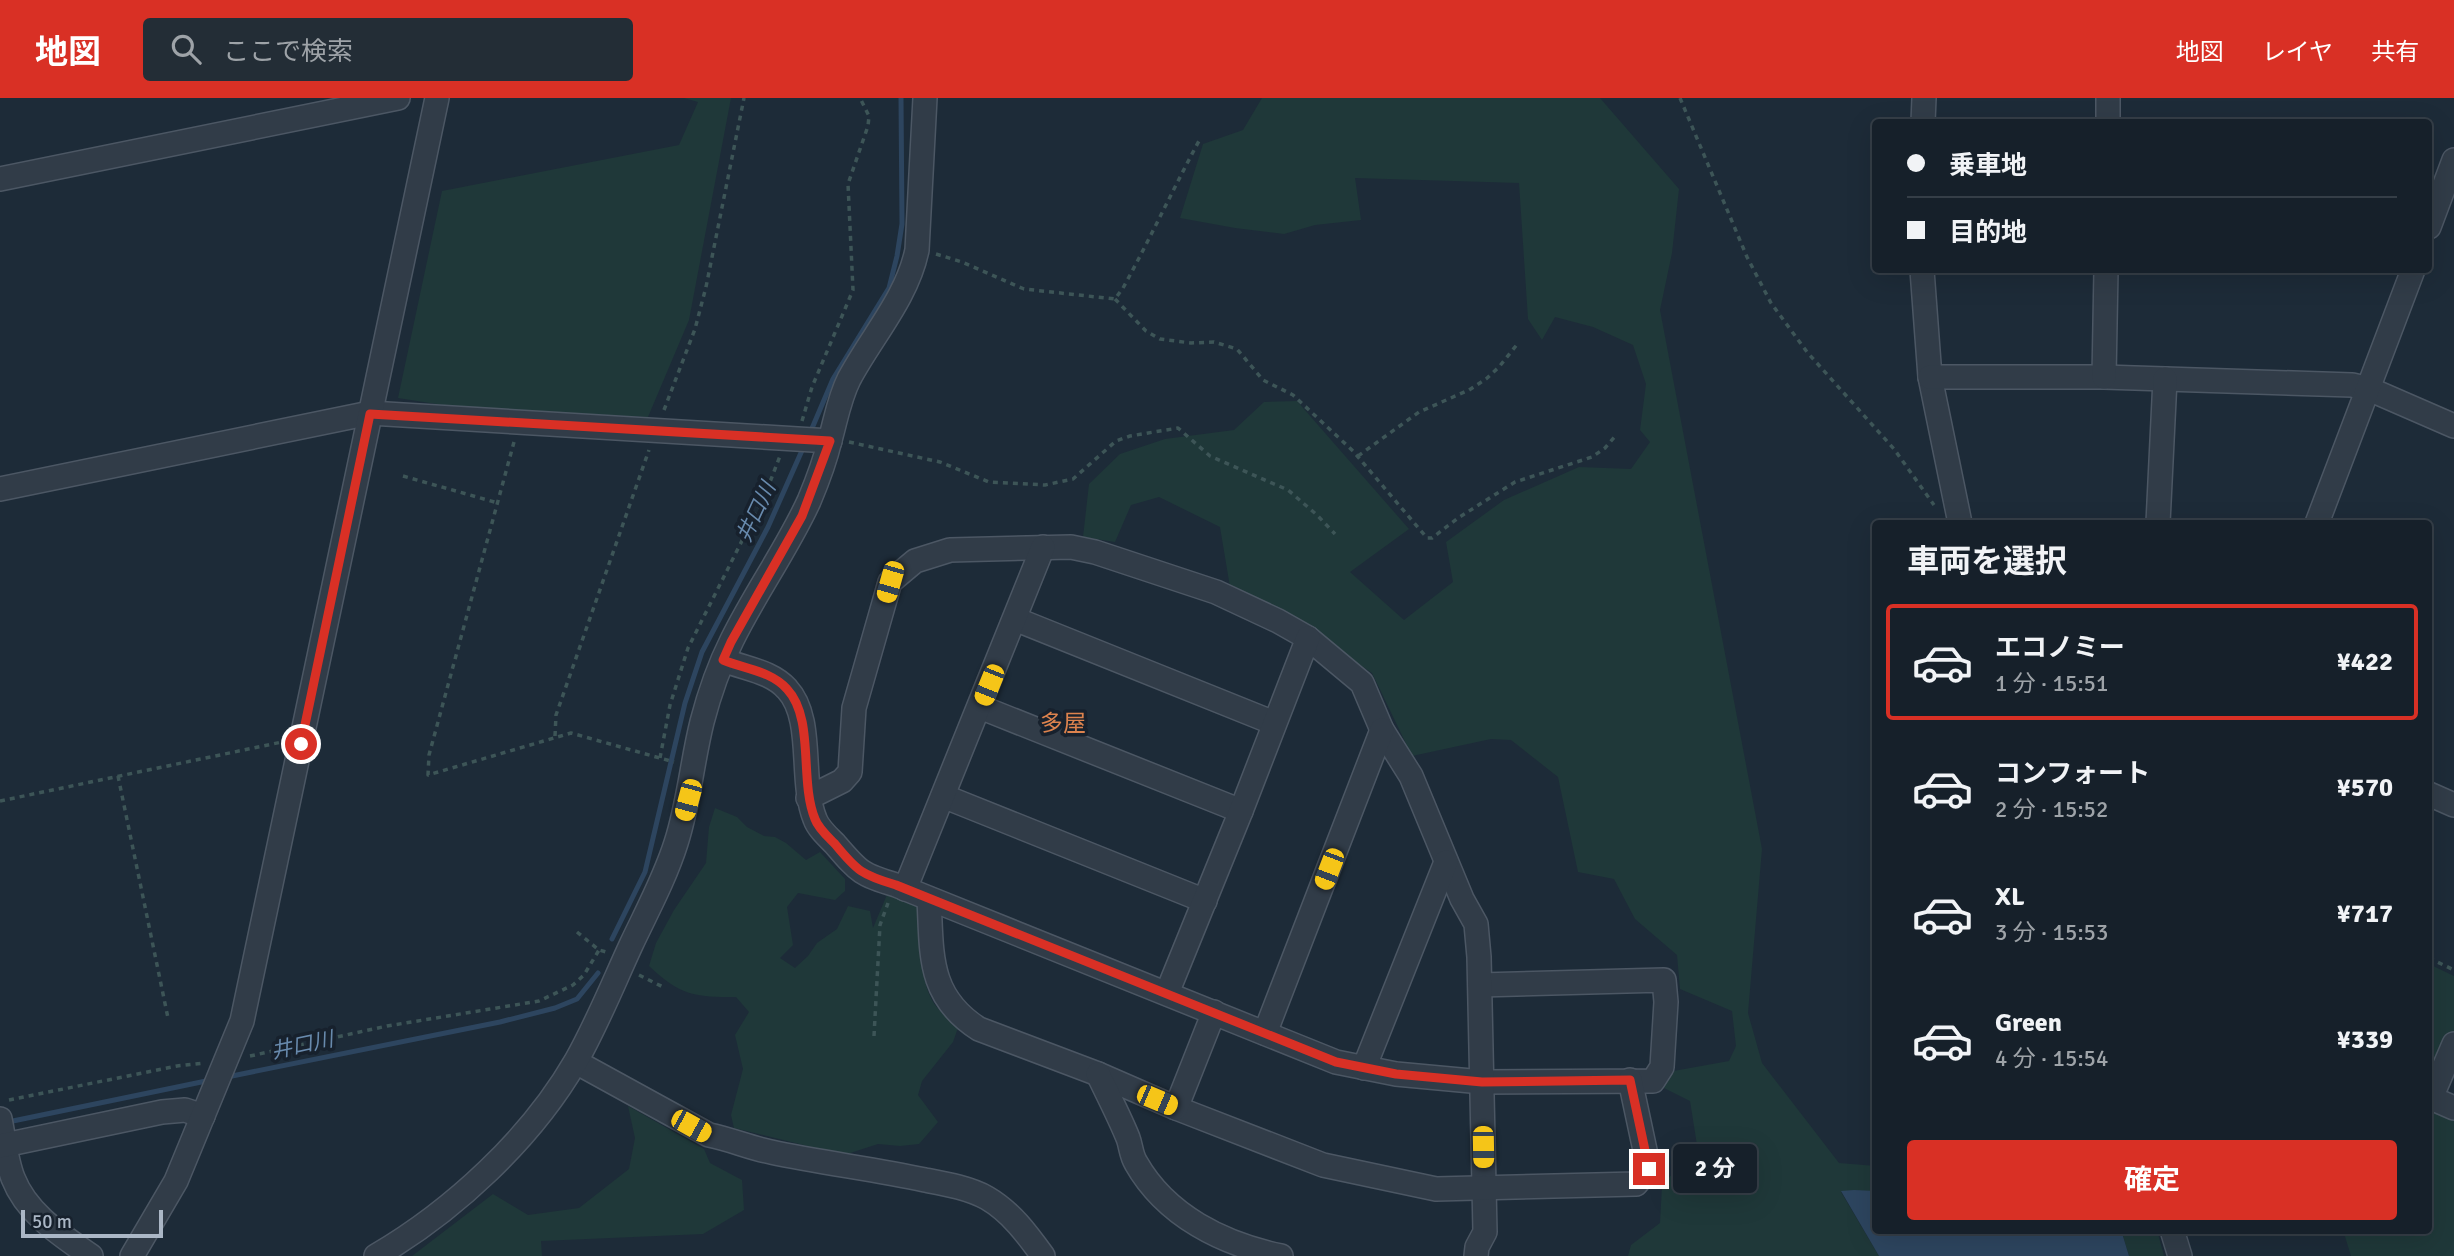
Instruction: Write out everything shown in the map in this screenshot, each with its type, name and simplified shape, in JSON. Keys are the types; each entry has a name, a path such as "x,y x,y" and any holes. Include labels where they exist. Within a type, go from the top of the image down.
{"street":[{"path":"0,179 398,98"},
{"path":"132,1256 176,1181 242,1021 437,98"},
{"path":"376,1256 401,1241 452,1202 501,1158 540,1113 576,1062 624,963 664,877 676,844 688,800 702,723 723,660 809,500 848,380 912,271 917,250 925,98"},
{"path":"1923,98 1923,119"},
{"path":"2108,98 2108,119"},
{"path":"2432,219 2454,160"},
{"path":"1922,273 1930,377 1959,520"},
{"path":"2104,377 2106,273"},
{"path":"2317,520 2412,273"},
{"path":"1930,377 2104,377 2352,385 2369,389 2454,426"},
{"path":"2158,520 2165,379"},
{"path":"0,489 370,414 830,441"},
{"path":"901,887 943,796 1044,547"},
{"path":"808,798 842,780 850,772 854,708 890,582 915,561 950,550 1071,547 1151,569 1216,592 1308,638 1362,683 1382,730 1411,776 1446,862 1476,925 1480,985 1485,1232 1477,1247 1476,1256"},
{"path":"1015,619 1274,723"},
{"path":"1167,993 1308,638"},
{"path":"723,660 772,677 792,695 802,723 808,798 816,822 857,870 870,877 929,898 1336,1062 1396,1074 1482,1082 1653,1081 1662,1067 1666,1002 1664,980 1480,985"},
{"path":"980,707 1241,811"},
{"path":"1265,1033 1382,730"},
{"path":"2432,795 2454,805"},
{"path":"943,796 1205,901"},
{"path":"1364,1068 1446,862"},
{"path":"929,898 933,966 943,993 957,1013 979,1029 1098,1074 1323,1166 1436,1189 1636,1184 1649,1169 1630,1080"},
{"path":"1177,1108 1214,1012"},
{"path":"2432,1096 2454,1044"},
{"path":"576,1062 709,1135 769,1152 883,1171 967,1190 986,1198 1003,1210 1023,1228 1043,1256"},
{"path":"1098,1074 1129,1141 1131,1154 1162,1199 1193,1222 1221,1237 1281,1256"},
{"path":"2432,1098 2454,1108"},
{"path":"3,1145 162,1112 186,1110 203,1116"},
{"path":"0,1119 3,1145 13,1179 36,1213 90,1256"},
{"path":"2173,1234 2180,1256"}],"path":[{"path":"660,758 670,705 688,648 765,495 853,290 848,184 869,116 860,98"},
{"path":"1680,98 1747,257 1771,303 1807,352 1894,449 1938,513"},
{"path":"1115,299 1162,216 1171,192 1200,139"},
{"path":"917,250 962,262 1024,289 1115,299 1146,331 1160,339 1191,343 1214,342 1237,349 1263,380 1293,395 1358,456 1427,538 1433,538 1458,518 1515,482 1592,457 1605,448 1616,433"},
{"path":"1358,456 1419,412 1469,390 1486,379 1500,367 1519,342"},
{"path":"518,423 429,755 428,775 571,733 693,766"},
{"path":"830,441 848,441 940,462 989,482 1045,485 1073,479 1116,441 1178,428 1210,456 1288,490 1335,534"},
{"path":"403,476 498,503"},
{"path":"0,801 285,741 301,744"},
{"path":"118,776 169,1018"},
{"path":"874,1036 880,925 901,887"},
{"path":"577,932 599,950 665,988"},
{"path":"0,1102 177,1066 226,1061 387,1026 539,1001 573,985 584,975 599,950"},
{"path":"2432,959 2454,970"}],"green space":[{"path":"684,98 731,98 689,320 648,417 462,408 398,398 442,191 679,145 698,102"},
{"path":"1262,98 1600,98 1679,189 1672,253 1660,310 1762,849 1748,1013 1762,1063 1839,1163 1872,1166 1872,1191 1841,1192 1879,1256 1628,1256 1631,1245 1660,1223 1662,1186 1697,1145 1690,1101 1664,1088 1668,1072 1729,1061 1736,1046 1732,1011 1680,989 1677,955 1635,919 1614,879 1578,872 1558,777 1511,740 1491,739 1412,756 1372,673 1306,628 1230,587 1220,527 1159,497 1131,505 1115,542 1083,537 1089,484 1120,454 1165,439 1234,430 1264,402 1297,401 1409,529 1350,572 1404,620 1453,582 1446,542 1504,500 1579,467 1631,469 1650,442 1640,430 1646,384 1633,345 1593,327 1555,317 1542,340 1528,319 1519,183 1355,178 1361,220 1315,225 1284,234 1180,218 1203,144 1243,130"},
{"path":"715,808 737,817 747,827 764,836 775,837 786,843 806,860 820,852 845,879 845,891 835,900 798,893 787,907 793,945 780,958 795,968 817,943 837,929 848,906 870,911 873,928 889,890 917,901 921,908 922,954 927,988 936,1006 959,1025 953,1042 922,1081 918,1095 938,1122 919,1144 878,1144 844,1155 734,1128 731,1115 743,1069 735,1035 749,1012 736,997 689,993 670,983 649,966 656,943 674,910 706,863 709,827"},
{"path":"2432,965 2454,976 2454,1032 2432,1082"},
{"path":"2432,1104 2454,1114 2454,1256 2351,1256 2344,1234 2432,1234"},
{"path":"628,1106 704,1149 710,1163 742,1180 744,1210 703,1234 541,1241 542,1256 412,1256 493,1194 528,1215 579,1208 629,1169 635,1138"},
{"path":"2122,1234 2158,1234 2164,1256 2129,1256"}],"water":[{"path":"1841,1191 1872,1191 1872,1234 2122,1234 2129,1256 1879,1256"}],"waterway":[{"name":"井口川","path":"810,433 833,379 889,288 902,224 901,98"},
{"name":"井口川","path":"612,939 645,872 685,703 702,652 768,527 804,446"},
{"name":"井口川","path":"227,1077 500,1022 555,1008 577,999 598,973"},
{"name":"井口川","path":"8,1122 211,1080"}],"district":[{"name":"多屋","path":"1063,723"}],"route":[{"path":"301,744 370,414 830,441 809,500 794,531 723,660 772,677 792,695 802,723 806,790 816,822 857,870 1336,1062 1396,1074 1482,1082 1630,1080 1649,1169"}]}
